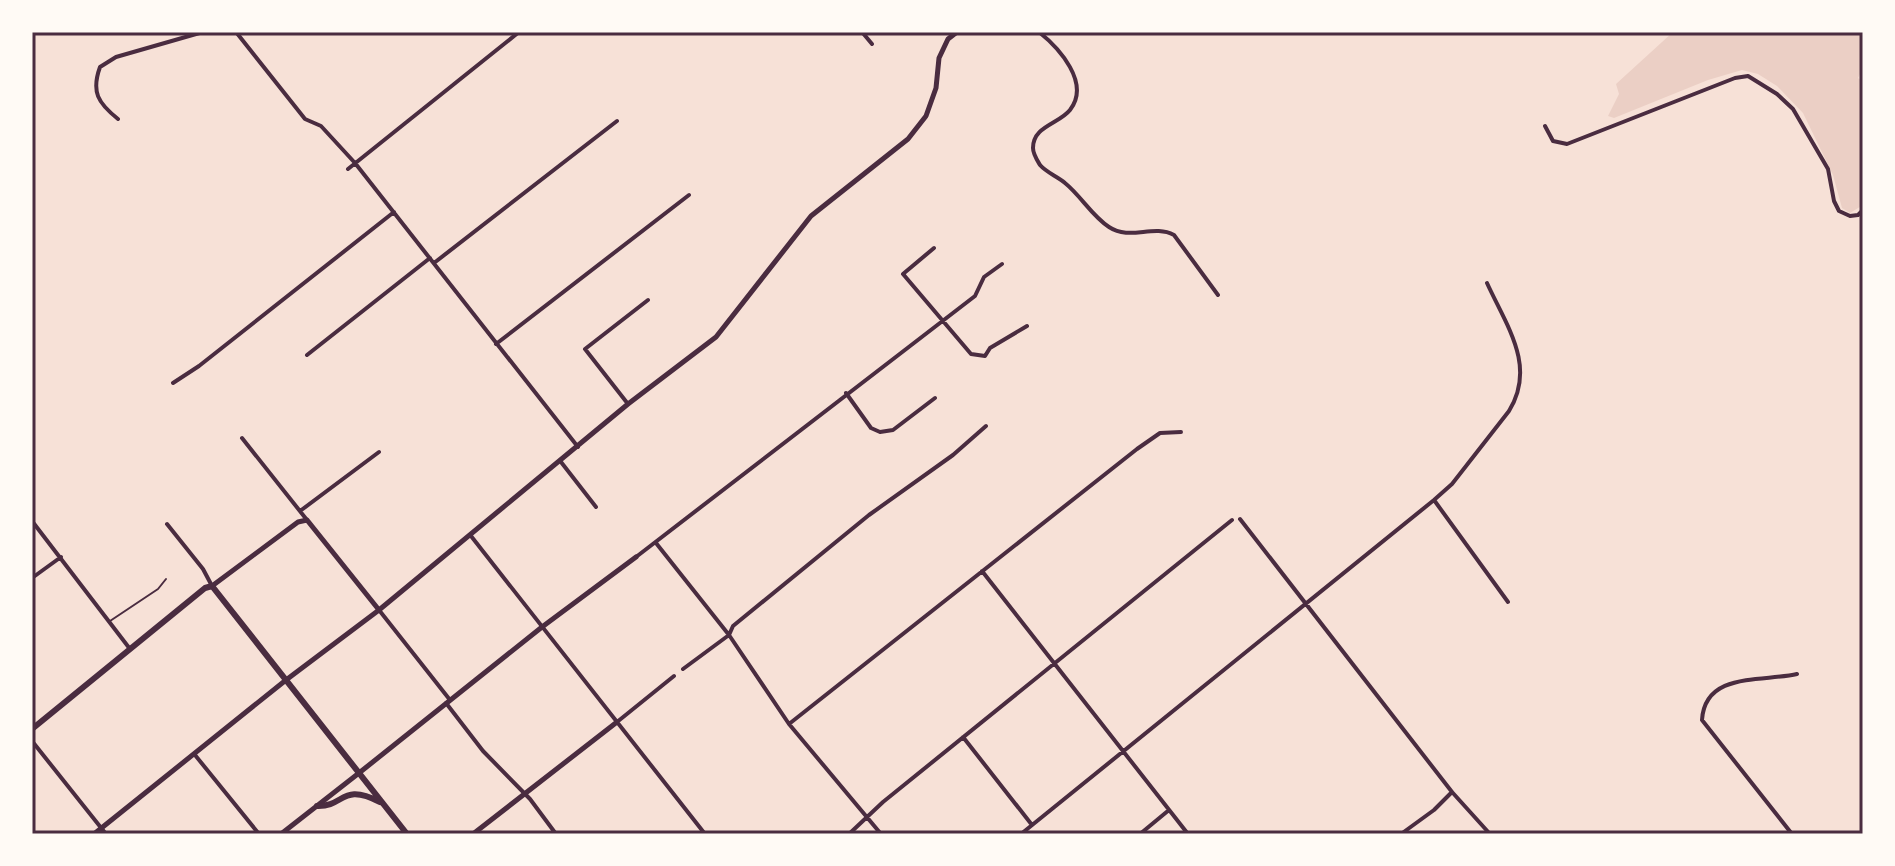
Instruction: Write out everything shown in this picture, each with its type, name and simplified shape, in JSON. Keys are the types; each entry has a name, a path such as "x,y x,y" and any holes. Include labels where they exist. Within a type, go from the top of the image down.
{"main road":[{"path":"94,834 286,680 379,610 628,404 716,337 811,216 908,139 926,116 936,88 939,58 948,39 957,32"},
{"path":"32,729 205,588 212,586 298,522 307,520 379,610"},
{"path":"281,834 542,627 636,557"},
{"path":"212,586 407,834"},
{"path":"473,834 617,722"},
{"path":"317,806 325,807 342,796 358,793 383,803"}],"street":[{"path":"118,119 97,100 95,87 100,67 116,57 203,32"},
{"path":"236,32 305,119 321,126 355,163 578,447"},
{"path":"348,169 519,32"},
{"path":"862,32 872,44"},
{"path":"1039,32 1061,50 1069,63 1076,89 1075,101 1069,112 1041,131 1035,139 1033,152 1038,162 1064,182 1109,227 1122,234 1166,231 1174,235 1218,295"},
{"path":"1545,126 1553,141 1567,144 1735,78 1748,76 1777,94 1793,109 1828,169 1839,211 1850,216 1858,215 1863,210"},
{"path":"307,355 617,121"},
{"path":"496,344 689,195"},
{"path":"173,383 199,366 394,212"},
{"path":"934,248 903,274 971,354 985,356 990,348 1027,326"},
{"path":"636,557 975,296 984,277 1002,264"},
{"path":"1021,834 1452,484 1509,411 1522,380 1519,356 1487,283"},
{"path":"628,404 585,349 648,300"},
{"path":"846,393 871,428 880,432 893,430 935,398"},
{"path":"683,669 729,635 733,626 844,535 953,455 986,426"},
{"path":"789,724 1160,433 1181,432"},
{"path":"242,438 307,520"},
{"path":"300,511 379,452"},
{"path":"561,462 596,507"},
{"path":"1434,500 1508,602"},
{"path":"1240,519 1452,792 1490,834"},
{"path":"849,834 883,802 1232,520"},
{"path":"32,521 131,649"},
{"path":"167,524 203,569 212,586"},
{"path":"471,536 705,834"},
{"path":"656,543 729,635 789,724 881,834"},
{"path":"32,578 61,557"},
{"path":"982,571 1188,834"},
{"path":"379,610 483,751 530,799 556,834"},
{"path":"1792,834 1702,720 1713,694 1728,685 1744,678 1779,678 1797,674"},
{"path":"617,722 674,676"},
{"path":"963,737 1032,825"},
{"path":"32,741 106,834"},
{"path":"195,755 259,834"},
{"path":"1401,834 1434,810 1452,792"},
{"path":"1140,834 1169,810"}],"lane":[{"path":"109,622 158,589 166,579"}],"shaded area":[{"path":"1673,32 1863,32 1863,68 1858,78 1863,82 1863,205 1850,213 1842,208 1833,175 1803,113 1777,86 1758,74 1742,70 1708,80 1614,118 1608,116 1619,94 1616,84"}]}
